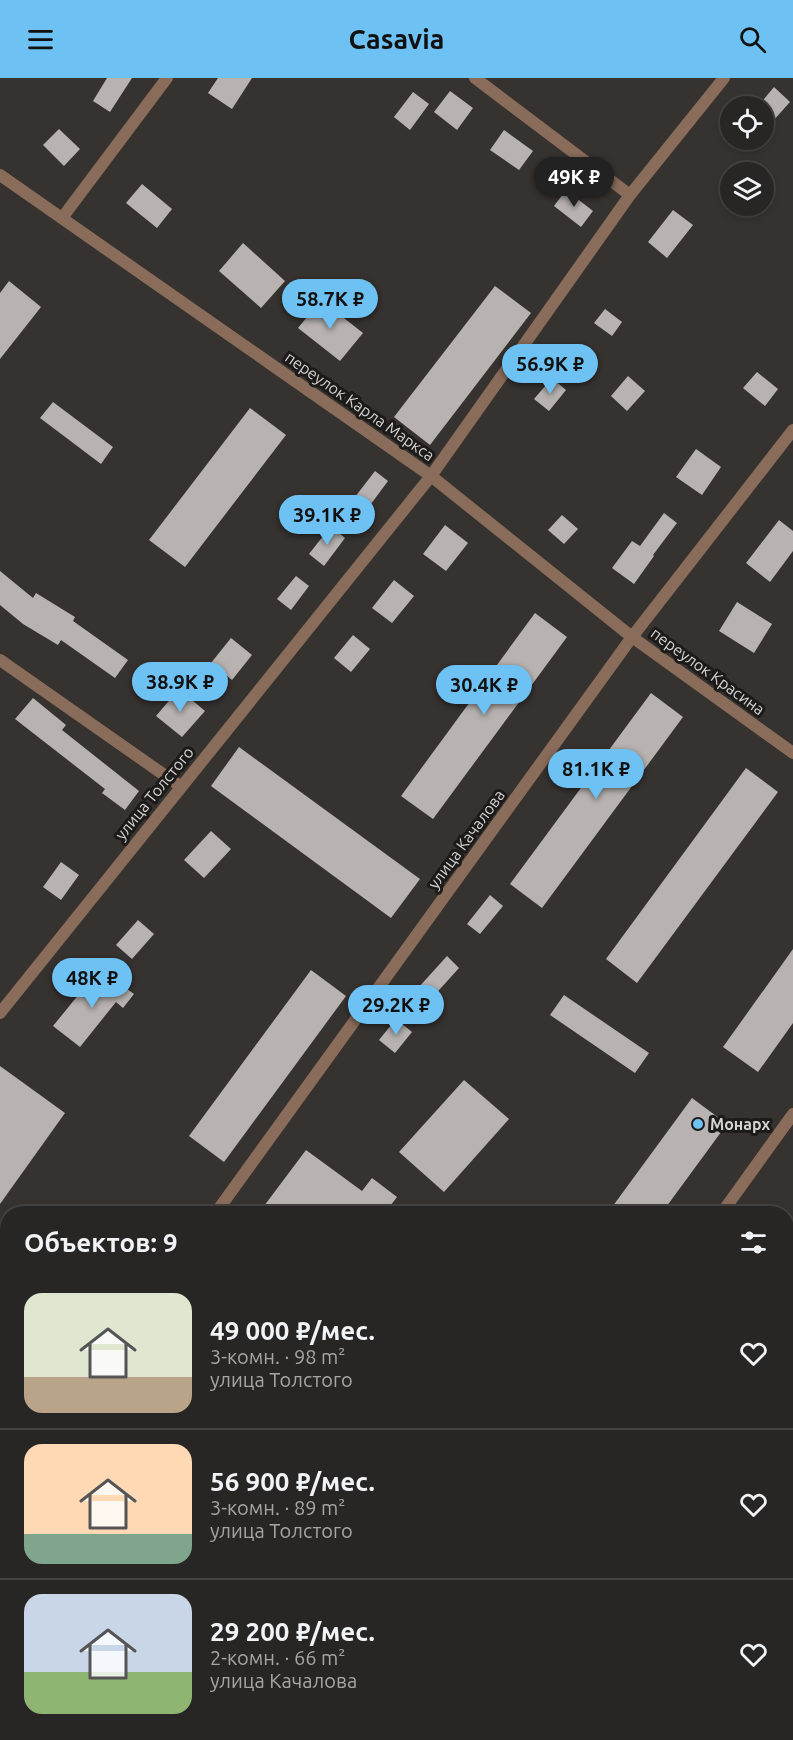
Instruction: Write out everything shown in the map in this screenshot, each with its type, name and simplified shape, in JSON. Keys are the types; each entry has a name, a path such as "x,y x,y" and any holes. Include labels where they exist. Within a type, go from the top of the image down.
{"street":[{"path":"62,218 167,78"},
{"path":"475,78 630,195"},
{"name":"улица Толстого","path":"0,1013 431,476 630,195 724,78"},
{"name":"переулок Карла Маркса","path":"0,175 431,476 632,637"},
{"name":"улица Качалова","path":"221,1206 632,637 793,430"},
{"name":"переулок Красина","path":"632,637 793,753"},
{"path":"0,660 180,786"},
{"path":"727,1206 793,1114"}],"building":[{"path":"107,78 132,78 110,112 93,101"},
{"path":"218,78 252,78 232,109 208,93"},
{"path":"774,87 790,102 774,120 774,96 766,96"},
{"path":"450,91 473,108 457,130 434,112"},
{"path":"413,92 429,104 410,130 394,117"},
{"path":"59,129 80,149 64,166 43,145"},
{"path":"504,130 533,151 519,170 490,150"},
{"path":"142,184 172,209 157,228 126,203"},
{"path":"566,190 593,211 581,227 554,206"},
{"path":"673,210 693,225 667,258 648,242"},
{"path":"243,243 285,281 261,308 219,271"},
{"path":"9,281 41,307 0,359 0,293"},
{"path":"495,286 531,313 430,445 394,417"},
{"path":"321,300 363,333 340,361 298,328"},
{"path":"605,309 622,322 612,336 594,323"},
{"path":"757,372 778,389 765,406 743,388"},
{"path":"628,376 645,391 627,411 611,396"},
{"path":"552,378 566,390 549,411 534,399"},
{"path":"53,402 113,447 101,464 40,418"},
{"path":"250,408 286,435 185,567 149,540"},
{"path":"696,449 721,467 702,495 676,477"},
{"path":"375,471 388,481 368,508 355,497"},
{"path":"664,513 677,523 634,584 612,568 632,541 640,546"},
{"path":"562,515 578,529 564,544 548,530"},
{"path":"779,520 793,531 793,551 770,582 746,563"},
{"path":"445,525 468,543 446,571 423,554"},
{"path":"331,526 345,538 324,566 309,554"},
{"path":"0,571 33,598 36,593 75,617 73,621 128,660 115,678 61,640 58,645 23,624 0,605"},
{"path":"296,576 309,586 291,610 277,599"},
{"path":"394,580 414,596 392,623 372,608"},
{"path":"737,602 772,624 754,653 719,631"},
{"path":"535,613 567,637 433,819 401,796"},
{"path":"353,635 370,649 351,672 334,658"},
{"path":"231,638 252,655 232,680 211,663"},
{"path":"179,689 205,711 182,737 156,716"},
{"path":"651,693 683,717 542,908 510,884"},
{"path":"33,698 66,725 62,730 139,791 125,810 102,793 105,789 15,719"},
{"path":"239,747 420,879 391,918 211,786"},
{"path":"746,768 778,792 637,983 606,959"},
{"path":"211,831 231,849 204,878 184,860"},
{"path":"61,862 79,875 61,900 43,887"},
{"path":"490,895 503,906 480,934 467,924"},
{"path":"138,920 154,934 132,959 116,945"},
{"path":"793,949 793,1023 758,1072 723,1047"},
{"path":"447,956 459,968 431,999 418,988"},
{"path":"311,970 346,996 224,1162 189,1136"},
{"path":"104,972 134,994 123,1008 116,1002 80,1047 53,1026 84,988 88,992"},
{"path":"564,995 649,1053 635,1073 550,1015"},
{"path":"396,1019 412,1032 395,1053 379,1040"},
{"path":"0,1066 65,1113 0,1204"},
{"path":"464,1080 509,1119 444,1192 399,1152"},
{"path":"692,1098 727,1124 667,1206 613,1206"},
{"path":"306,1150 362,1191 372,1178 397,1197 390,1206 264,1206"}],"place":[{"name":"Монарх","path":"698,1124"}]}
